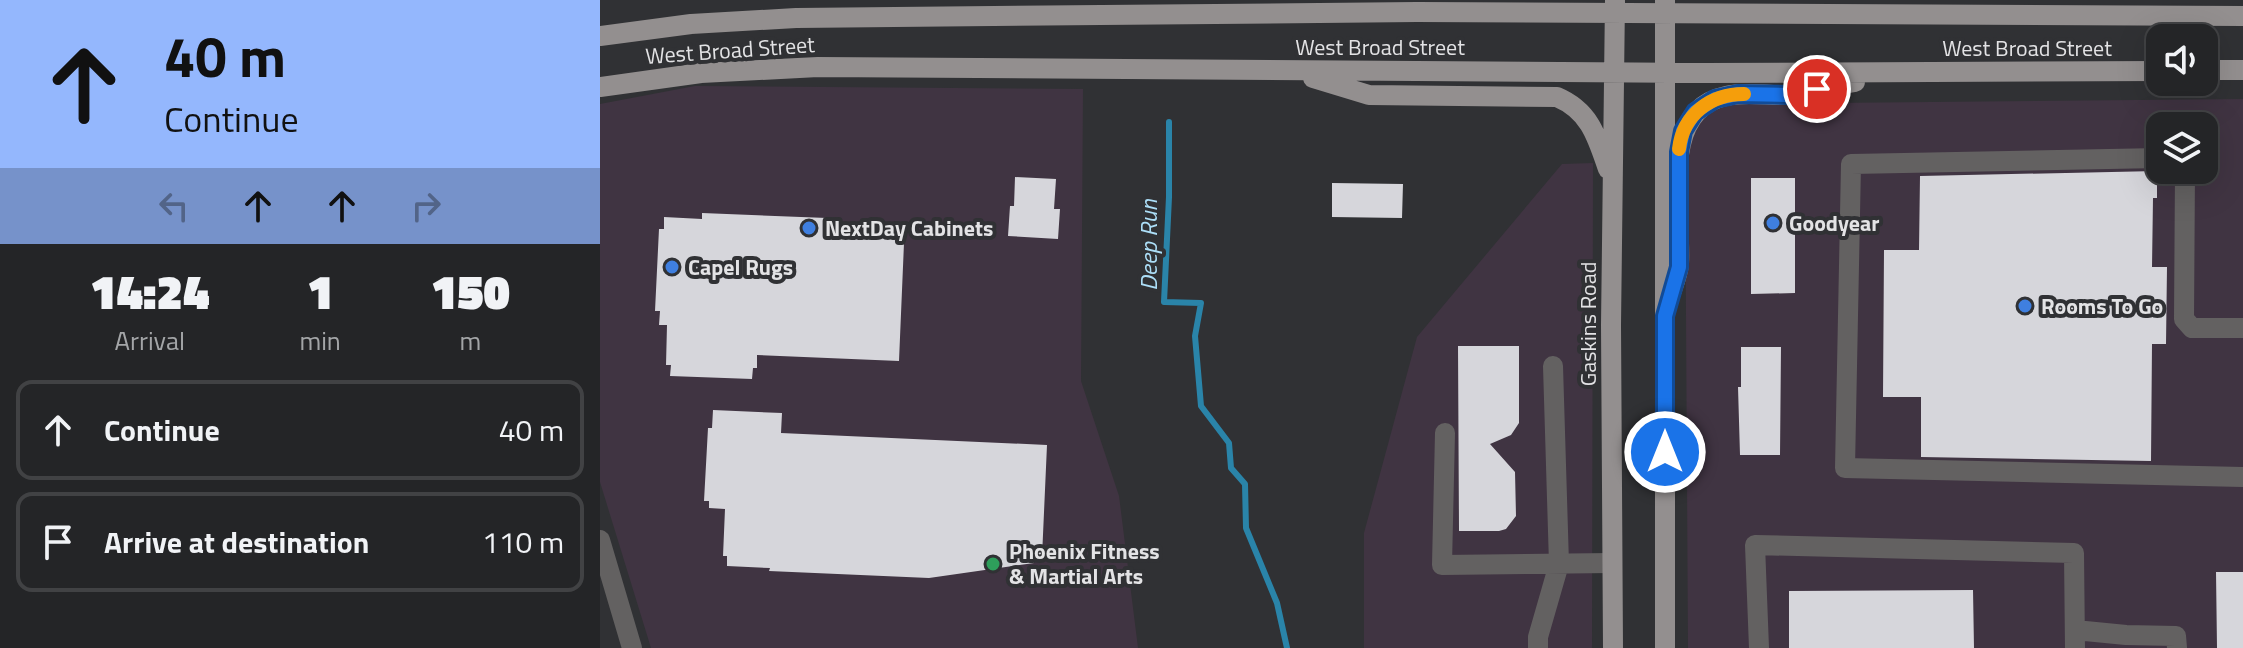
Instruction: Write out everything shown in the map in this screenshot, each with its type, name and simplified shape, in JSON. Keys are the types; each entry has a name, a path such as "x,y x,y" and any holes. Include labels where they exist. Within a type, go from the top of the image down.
{"main road":[{"name":"Gaskins Road","path":"1613,648 1615,6"},
{"path":"1665,6 1665,648"},
{"name":"West Broad Street","path":"600,36 679,25 999,8 2122,7 2243,16"},
{"name":"West Broad Street","path":"600,87 662,77 778,67 1905,73 2146,71"},
{"path":"2218,70 2243,70"},
{"path":"1290,71 1369,95 1557,97 1587,117 1594,128 1613,183"},
{"path":"1665,316 1679,267 1680,141 1695,112 1715,99 1727,96 1788,95 1905,73"}],"street":[{"path":"2146,158 1851,164 1845,468 2243,477"},
{"path":"2185,184 2184,319 2192,328 2243,328"},
{"path":"1538,648 1538,637 1559,564 1553,366"},
{"path":"1445,433 1442,565 1612,563"},
{"path":"600,540 632,648"},
{"path":"1759,648 1755,545 2074,553 2075,639 2126,641 2176,636 2177,648"}],"shaded area":[{"path":"695,86 1083,89 1081,381 1119,496 1138,648 651,648 600,482 600,104"},
{"path":"2243,99 2243,648 1688,648 1685,148 1696,126 1713,111 1733,104"},
{"path":"1593,163 1592,648 1364,648 1364,533 1417,337 1562,164"}],"building":[{"name":"Rooms To Go","path":"2146,171 2146,184 2157,184 2157,198 2153,198 2152,267 2167,267 2166,344 2152,344 2151,461 1921,457 1921,397 1883,397 1884,250 1919,250 1920,176"},
{"path":"1015,177 1056,179 1054,209 1060,209 1058,239 1008,236 1010,206 1014,206"},
{"name":"Goodyear","path":"1751,178 1795,178 1795,293 1751,294"},
{"path":"1332,183 1403,184 1402,218 1332,217"},
{"path":"702,213 827,218 827,223 843,224 842,235 896,237 896,243 904,243 899,361 757,355 757,368 753,368 752,379 670,376 671,365 666,365 667,325 659,325 660,311 655,311 659,229 664,229 664,217 702,219"},
{"path":"1458,346 1519,346 1519,423 1511,435 1490,444 1515,472 1516,516 1506,529 1499,531 1459,531"},
{"path":"1741,347 1781,347 1780,455 1740,455 1738,387 1741,387"},
{"path":"713,410 782,413 781,433 1047,445 1042,557 1034,558 1034,563 929,578 769,571 770,568 727,566 727,556 723,556 725,509 709,508 709,501 704,501 708,428 712,428"},
{"path":"2216,572 2243,572 2243,648 2217,648"},
{"path":"1973,590 1974,648 1789,648 1789,591"}],"waterway":[{"name":"Deep Run","path":"1169,122 1164,302 1201,303 1195,336 1201,406 1229,443 1231,468 1245,484 1246,528 1277,603 1287,648"}],"slow traffic":[{"path":"1679,149 1683,131 1695,112 1715,99 1744,94"}],"place":[{"name":"Goodyear","path":"1773,223"},
{"name":"NextDay Cabinets","path":"809,228"},
{"name":"Capel Rugs","path":"672,267"},
{"name":"Rooms To Go","path":"2025,306"},
{"name":"Phoenix Fitness & Martial Arts","path":"993,564"}],"route":[{"path":"1665,452 1665,316 1679,267 1679,152 1683,131 1695,112 1715,99 1738,94 1788,95 1817,89"}]}
